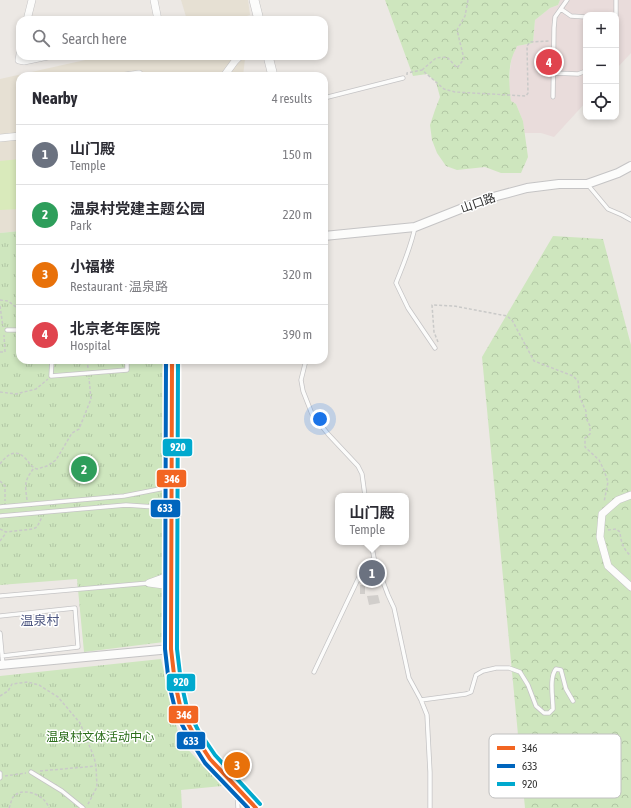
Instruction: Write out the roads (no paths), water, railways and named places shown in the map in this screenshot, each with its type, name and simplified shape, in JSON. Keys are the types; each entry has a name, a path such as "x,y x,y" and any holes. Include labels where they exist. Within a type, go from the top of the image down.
{"main road":[{"path":"254,0 258,16"},
{"path":"269,60 271,72"},
{"path":"172,364 171,649 175,683 182,710 193,733 210,759 256,808"}],"street":[{"path":"28,16 32,0"},
{"path":"154,0 157,16"},
{"path":"19,60 29,60"},
{"path":"227,72 235,60"},
{"path":"0,138 16,136"},
{"name":"山口路","path":"328,236 415,227 497,196 527,188 559,184 587,184 618,173 631,166"},
{"path":"631,496 618,500 602,514 600,530 600,537 608,566 631,587"},
{"path":"150,583 171,575"},
{"path":"150,583 171,586"},
{"path":"2,665 171,649"}],"lane":[{"path":"553,97 553,40 555,17 567,0"},
{"path":"616,0 616,12"},
{"path":"561,9 571,16 583,17"},
{"path":"553,73 578,74 583,72"},
{"path":"328,97 403,78"},
{"path":"587,184 608,209 631,220"},
{"path":"415,227 412,242 396,283 408,308 435,348"},
{"path":"7,330 16,330"},
{"path":"52,364 51,376 126,370 127,364"},
{"path":"305,364 300,380 312,414 328,434 358,466 362,474 365,493"},
{"path":"0,507 124,496 171,487"},
{"path":"44,504 44,512"},
{"path":"0,516 126,505 171,508"},
{"path":"372,545 374,558 394,608 409,678 427,715 430,808"},
{"path":"314,672 359,577 374,558"},
{"path":"0,596 150,583"},
{"path":"0,616 75,608 78,647 2,656"},
{"path":"0,633 2,665"},
{"path":"421,700 472,692 476,675 483,671 496,668 509,668 520,672 528,685 536,706 544,713 549,713 553,708 552,682 553,672 556,669 561,670 566,689 573,702"},
{"path":"31,772 62,791 82,808"},
{"path":"237,788 238,808"}],"place":[{"name":"北京老年医院","path":"549,62"},
{"name":"温泉村党建主题公园","path":"84,469"},
{"name":"山门殿","path":"372,573"},
{"name":"小福楼","path":"237,765"}],"district":[{"name":"温泉村","path":"40,620"}],"park label":[{"name":"温泉村文体活动中心","path":"100,737"}]}
